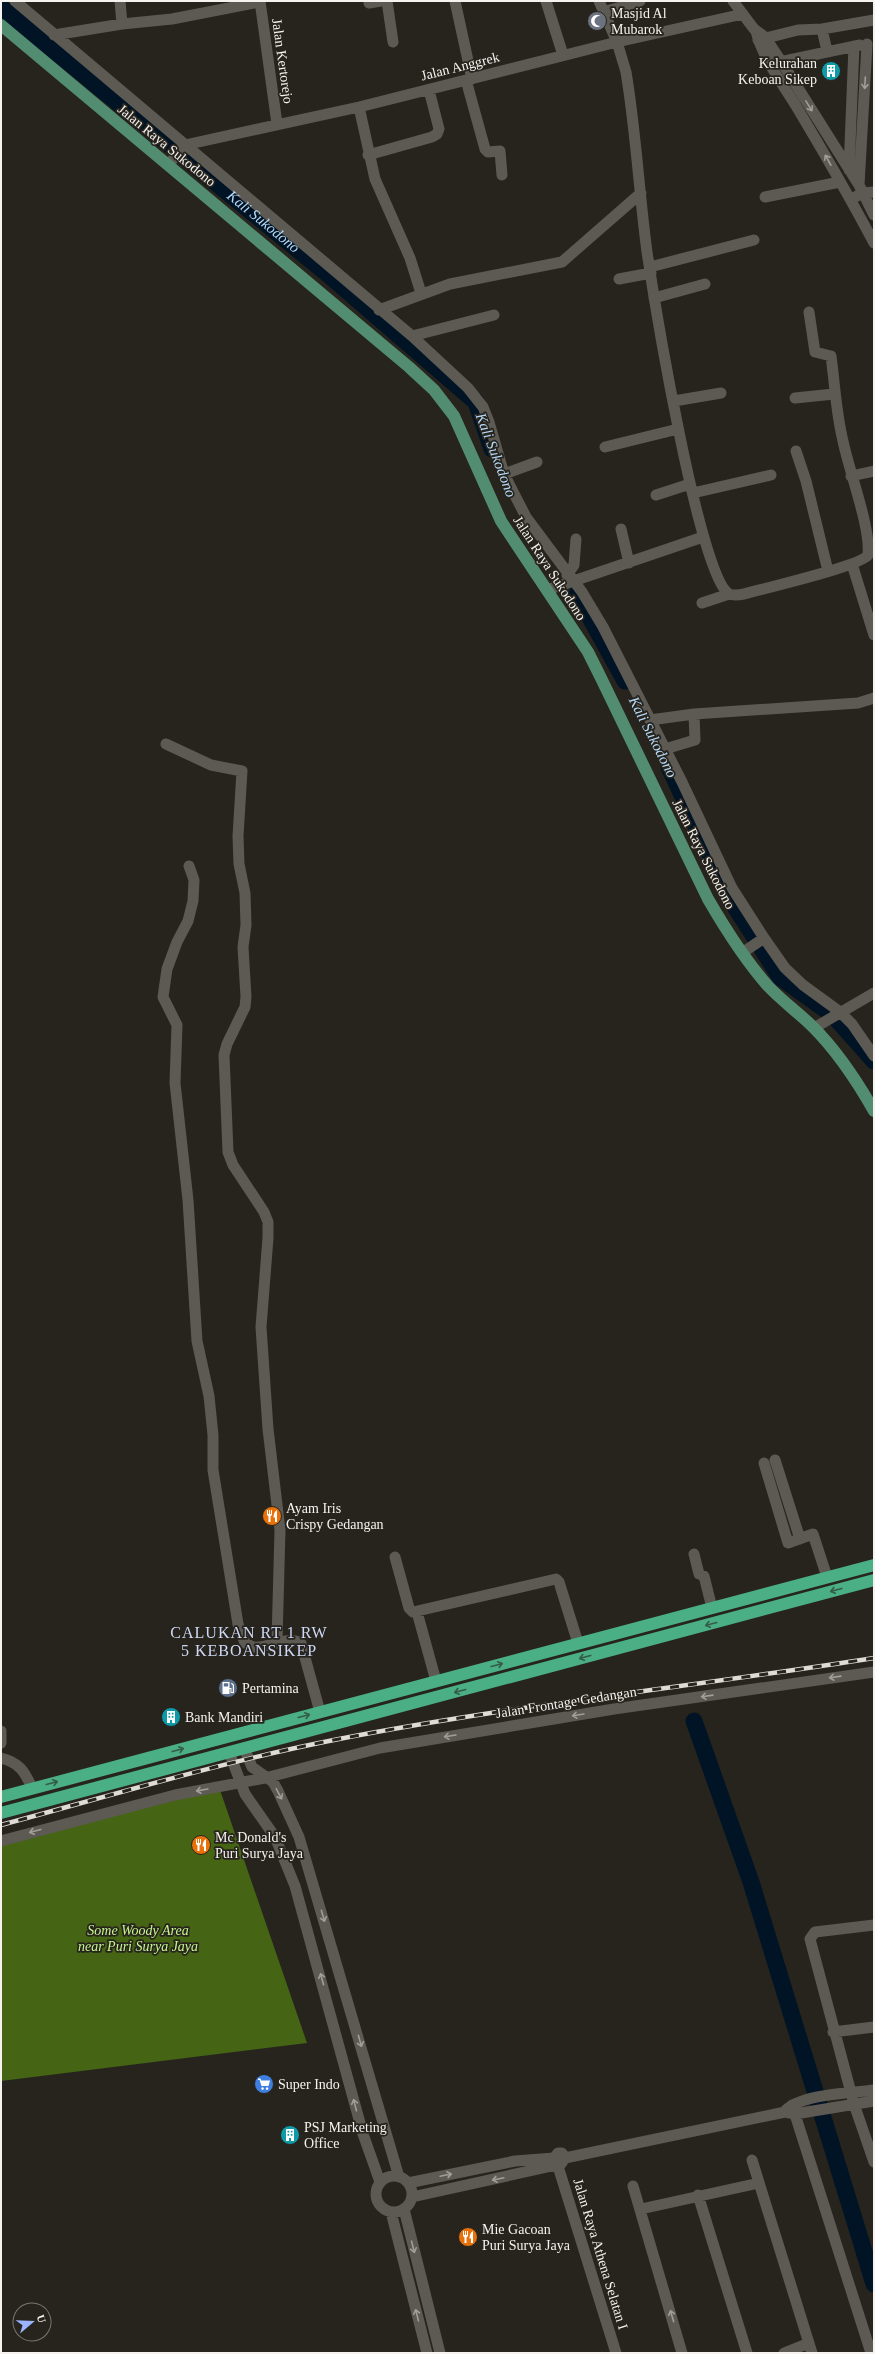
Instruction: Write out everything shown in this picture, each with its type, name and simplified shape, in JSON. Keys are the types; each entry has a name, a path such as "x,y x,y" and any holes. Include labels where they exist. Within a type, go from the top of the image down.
{"highway":[{"path":"1,1797 874,1565"},
{"path":"1,1813 874,1580"},
{"path":"238,1734 244,1748"},
{"path":"224,1737 229,1752"}],"main road":[{"name":"Jalan Raya Sukodono","path":"1,25 171,162 434,390 454,416 501,521 550,589 591,659 708,899 770,988 817,1025 847,1067 874,1111"}],"street":[{"path":"16,1 184,146 412,336 468,388 483,407 489,422 504,474 526,517 603,627 665,749 732,888 762,939 785,968 803,985 852,1024 874,1056"},
{"path":"120,1 122,24"},
{"path":"369,3 381,1"},
{"path":"387,1 393,42"},
{"path":"455,1 469,79 484,149 488,152 500,151 502,175"},
{"path":"546,1 563,55"},
{"path":"599,1 617,42 630,95 640,194 654,298 678,429 703,538 720,582 729,594"},
{"path":"604,12 640,1"},
{"path":"733,1 742,8 776,63 849,170 865,190 874,215"},
{"path":"54,35 122,24 172,19 260,2"},
{"name":"Jalan Kertorejo","path":"260,2 277,124"},
{"name":"Jalan Anggrek","path":"184,146 429,90 617,42 742,8"},
{"path":"759,36 798,30 822,29 874,20"},
{"path":"822,29 827,51"},
{"path":"776,63 827,51 870,44 865,190"},
{"path":"849,170 854,46"},
{"path":"776,63 874,243"},
{"path":"368,155 438,134 439,129 429,90"},
{"path":"359,107 368,155 375,179 410,258 421,293"},
{"path":"171,162 184,146"},
{"path":"765,197 840,182"},
{"path":"851,199 865,190"},
{"path":"379,310 421,293 450,284 562,262 640,194"},
{"path":"619,278 754,240"},
{"path":"654,298 705,284"},
{"path":"702,603 729,594 744,594 828,571 866,558 868,544 851,476 834,394 831,356 815,352 809,312"},
{"path":"412,336 494,315"},
{"path":"674,401 721,393"},
{"path":"795,398 834,394"},
{"path":"605,447 648,435 678,429"},
{"path":"796,451 806,481 828,571"},
{"path":"504,474 538,462"},
{"path":"851,476 874,471"},
{"path":"656,495 770,475"},
{"path":"621,529 629,563"},
{"path":"570,579 574,565 576,538"},
{"path":"550,589 570,579 629,563 703,538"},
{"path":"852,564 874,635"},
{"path":"650,720 694,714 809,708 858,703 874,698"},
{"path":"665,749 695,740 694,714"},
{"path":"166,744 212,765 242,772 238,836 239,864 245,893 246,925 243,947 246,997 245,1007 227,1044 224,1055 225,1126 228,1152 233,1165 264,1212 268,1222 261,1327 268,1430 280,1530 277,1641"},
{"path":"189,866 194,880 193,902 188,922 177,942 167,969 163,997 177,1025 174,1083 188,1200 196,1341 209,1396 213,1435 212,1470 238,1624 245,1643 254,1647 277,1641 297,1641 301,1644 320,1712"},
{"path":"744,951 762,939"},
{"path":"817,1025 874,993"},
{"path":"775,1460 800,1539"},
{"path":"764,1463 788,1543 813,1534 827,1577"},
{"path":"694,1554 699,1574 704,1576 712,1608"},
{"path":"395,1557 409,1608 413,1612 556,1578 559,1582 578,1644"},
{"path":"417,1612 436,1681"},
{"name":"Jalan Frontage Gedangan","path":"1,1841 175,1795 265,1778 380,1748 614,1710 874,1672"},
{"path":"1,1732 1,1743"},
{"path":"244,1748 252,1767 265,1778 273,1782 299,1837 404,2180 412,2197"},
{"path":"229,1752 250,1804 275,1837 296,1886 363,2134 380,2182"},
{"path":"1,1758 11,1760 24,1771 32,1788"},
{"path":"874,1925 812,1934 811,1944 833,2032 854,2104 874,2162"},
{"path":"833,2032 874,2027"},
{"path":"558,2160 515,2161 404,2180 389,2176 380,2182 376,2192 378,2203 385,2210 391,2212 404,2209 412,2197 519,2174 558,2160 807,2106 828,2096 874,2090"},
{"path":"807,2106 830,2108 874,2101"},
{"path":"790,2110 871,2353"},
{"name":"Jalan Raya Athena Selatan I","path":"558,2160 616,2353"},
{"path":"752,2160 810,2348 784,2353"},
{"path":"641,2209 698,2195 759,2183"},
{"path":"632,2186 641,2209 682,2353"},
{"path":"698,2195 747,2353"},
{"path":"404,2209 440,2353"},
{"path":"391,2212 427,2353"}],"green space":[{"name":"Some Woody Area near Puri Surya Jaya","path":"219,1787 307,2043 1,2081 1,1845"}],"waterway":[{"name":"Kali Sukodono","path":"1,7 330,276 476,402 492,449"},
{"name":"Kali Sukodono","path":"577,594 625,681"},
{"name":"Kali Sukodono","path":"669,767 732,902 780,977 833,1015 874,1061"},
{"path":"694,1721 751,1882 874,2284"}],"railway":[{"path":"1,1825 211,1768 339,1739 472,1716 874,1658"}],"place":[{"name":"Masjid Al Mubarok","path":"597,21"},
{"name":"Kelurahan Keboan Sikep","path":"831,71"},
{"name":"Ayam Iris Crispy Gedangan","path":"272,1516"},
{"name":"Pertamina","path":"228,1688"},
{"name":"Bank Mandiri","path":"171,1717"},
{"name":"Mc Donald's Puri Surya Jaya","path":"201,1845"},
{"name":"Super Indo","path":"264,2084"},
{"name":"PSJ Marketing Office","path":"290,2135"},
{"name":"Mie Gacoan Puri Surya Jaya","path":"468,2237"}],"district":[{"name":"CALUKAN RT 1 RW 5 KEBOANSIKEP","path":"249,1641"}]}
